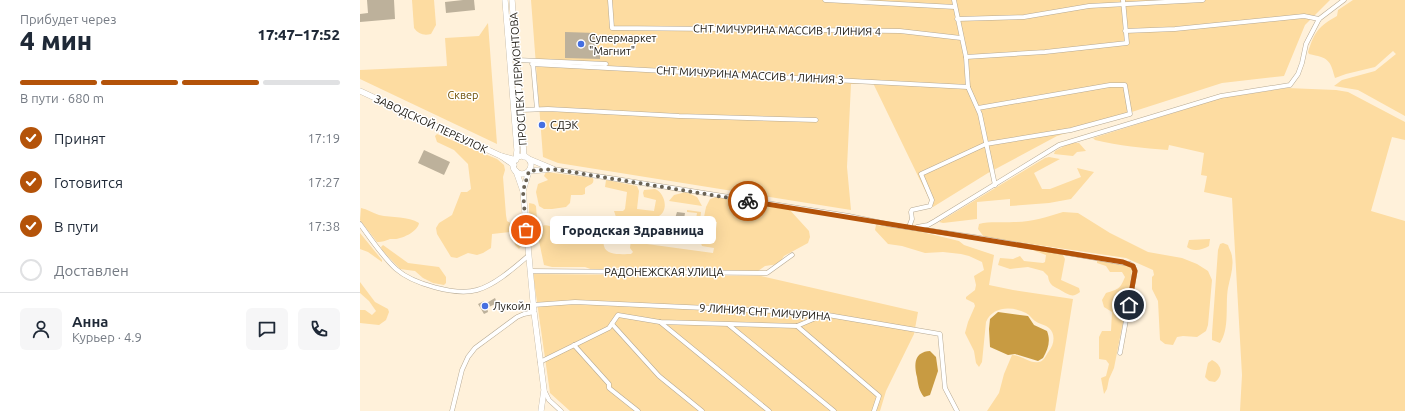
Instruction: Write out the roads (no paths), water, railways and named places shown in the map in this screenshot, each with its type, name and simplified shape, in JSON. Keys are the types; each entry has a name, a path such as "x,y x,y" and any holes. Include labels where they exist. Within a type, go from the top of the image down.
{"street":[{"name":"ПРОСПЕКТ ЛЕРМОНТОВА","path":"501,156 512,154 517,150 505,0"},
{"name":"ПРОСПЕКТ ЛЕРМОНТОВА","path":"512,0 526,158"},
{"name":"СНТ МИЧУРИНА МАССИВ 1 ЛИНИЯ 4","path":"610,0 612,28 900,31 961,38"},
{"path":"825,0 955,7"},
{"path":"954,0 966,57 968,87 980,114 995,185"},
{"path":"957,19 1024,17 1123,2 1203,0"},
{"path":"909,227 928,225 1059,145 1221,96 1290,85 1298,74 1306,44 1318,19 1344,0"},
{"path":"966,57 1045,52 1127,43 1123,2"},
{"path":"1126,31 1175,29 1304,16 1318,19"},
{"path":"517,60 606,64"},
{"name":"СНТ МИЧУРИНА МАССИВ 1 ЛИНИЯ 3","path":"537,109 533,64 968,87"},
{"path":"909,227 912,219 912,210 930,206 932,200 922,174 986,144 1070,130 1130,114 1125,85 1110,85 978,108"},
{"name":"ЗАВОДСКОЙ ПЕРЕУЛОК","path":"360,91 501,156 515,165"},
{"path":"521,110 537,109 679,116 816,120"},
{"path":"517,150 515,165 523,191 533,305 544,390 549,400 561,411"},
{"path":"515,165 520,157 553,169 1130,264 1133,266 1135,271 1120,353"},
{"path":"523,191 531,164 526,158"},
{"path":"515,165 522,174 529,171 553,169"},
{"path":"360,224 390,262 402,273 447,290 458,292 478,290 503,277 528,256"},
{"name":"РАДОНЕЖСКАЯ УЛИЦА","path":"530,271 767,273 792,255"},
{"name":"9 ЛИНИЯ СНТ МИЧУРИНА","path":"533,305 575,302 824,315 940,334 945,388 957,411"},
{"path":"452,411 462,370 472,352 517,317 534,312"},
{"path":"540,362 609,328 618,315 660,322 796,326 824,315"},
{"path":"660,322 769,411"},
{"path":"612,324 659,376 702,411"},
{"path":"728,325 834,411"},
{"path":"796,326 879,396 874,411"},
{"path":"574,345 609,384 609,388 638,411"},
{"path":"540,411 544,390"}],"place":[{"name":"Супермаркет \"Магнит\"","path":"581,44"},
{"name":"СДЭК","path":"542,125"},
{"name":"Городская Здравница","path":"526,230"},
{"name":"Лукойл","path":"485,306"}],"park label":[{"name":"Сквер","path":"463,95"}]}
